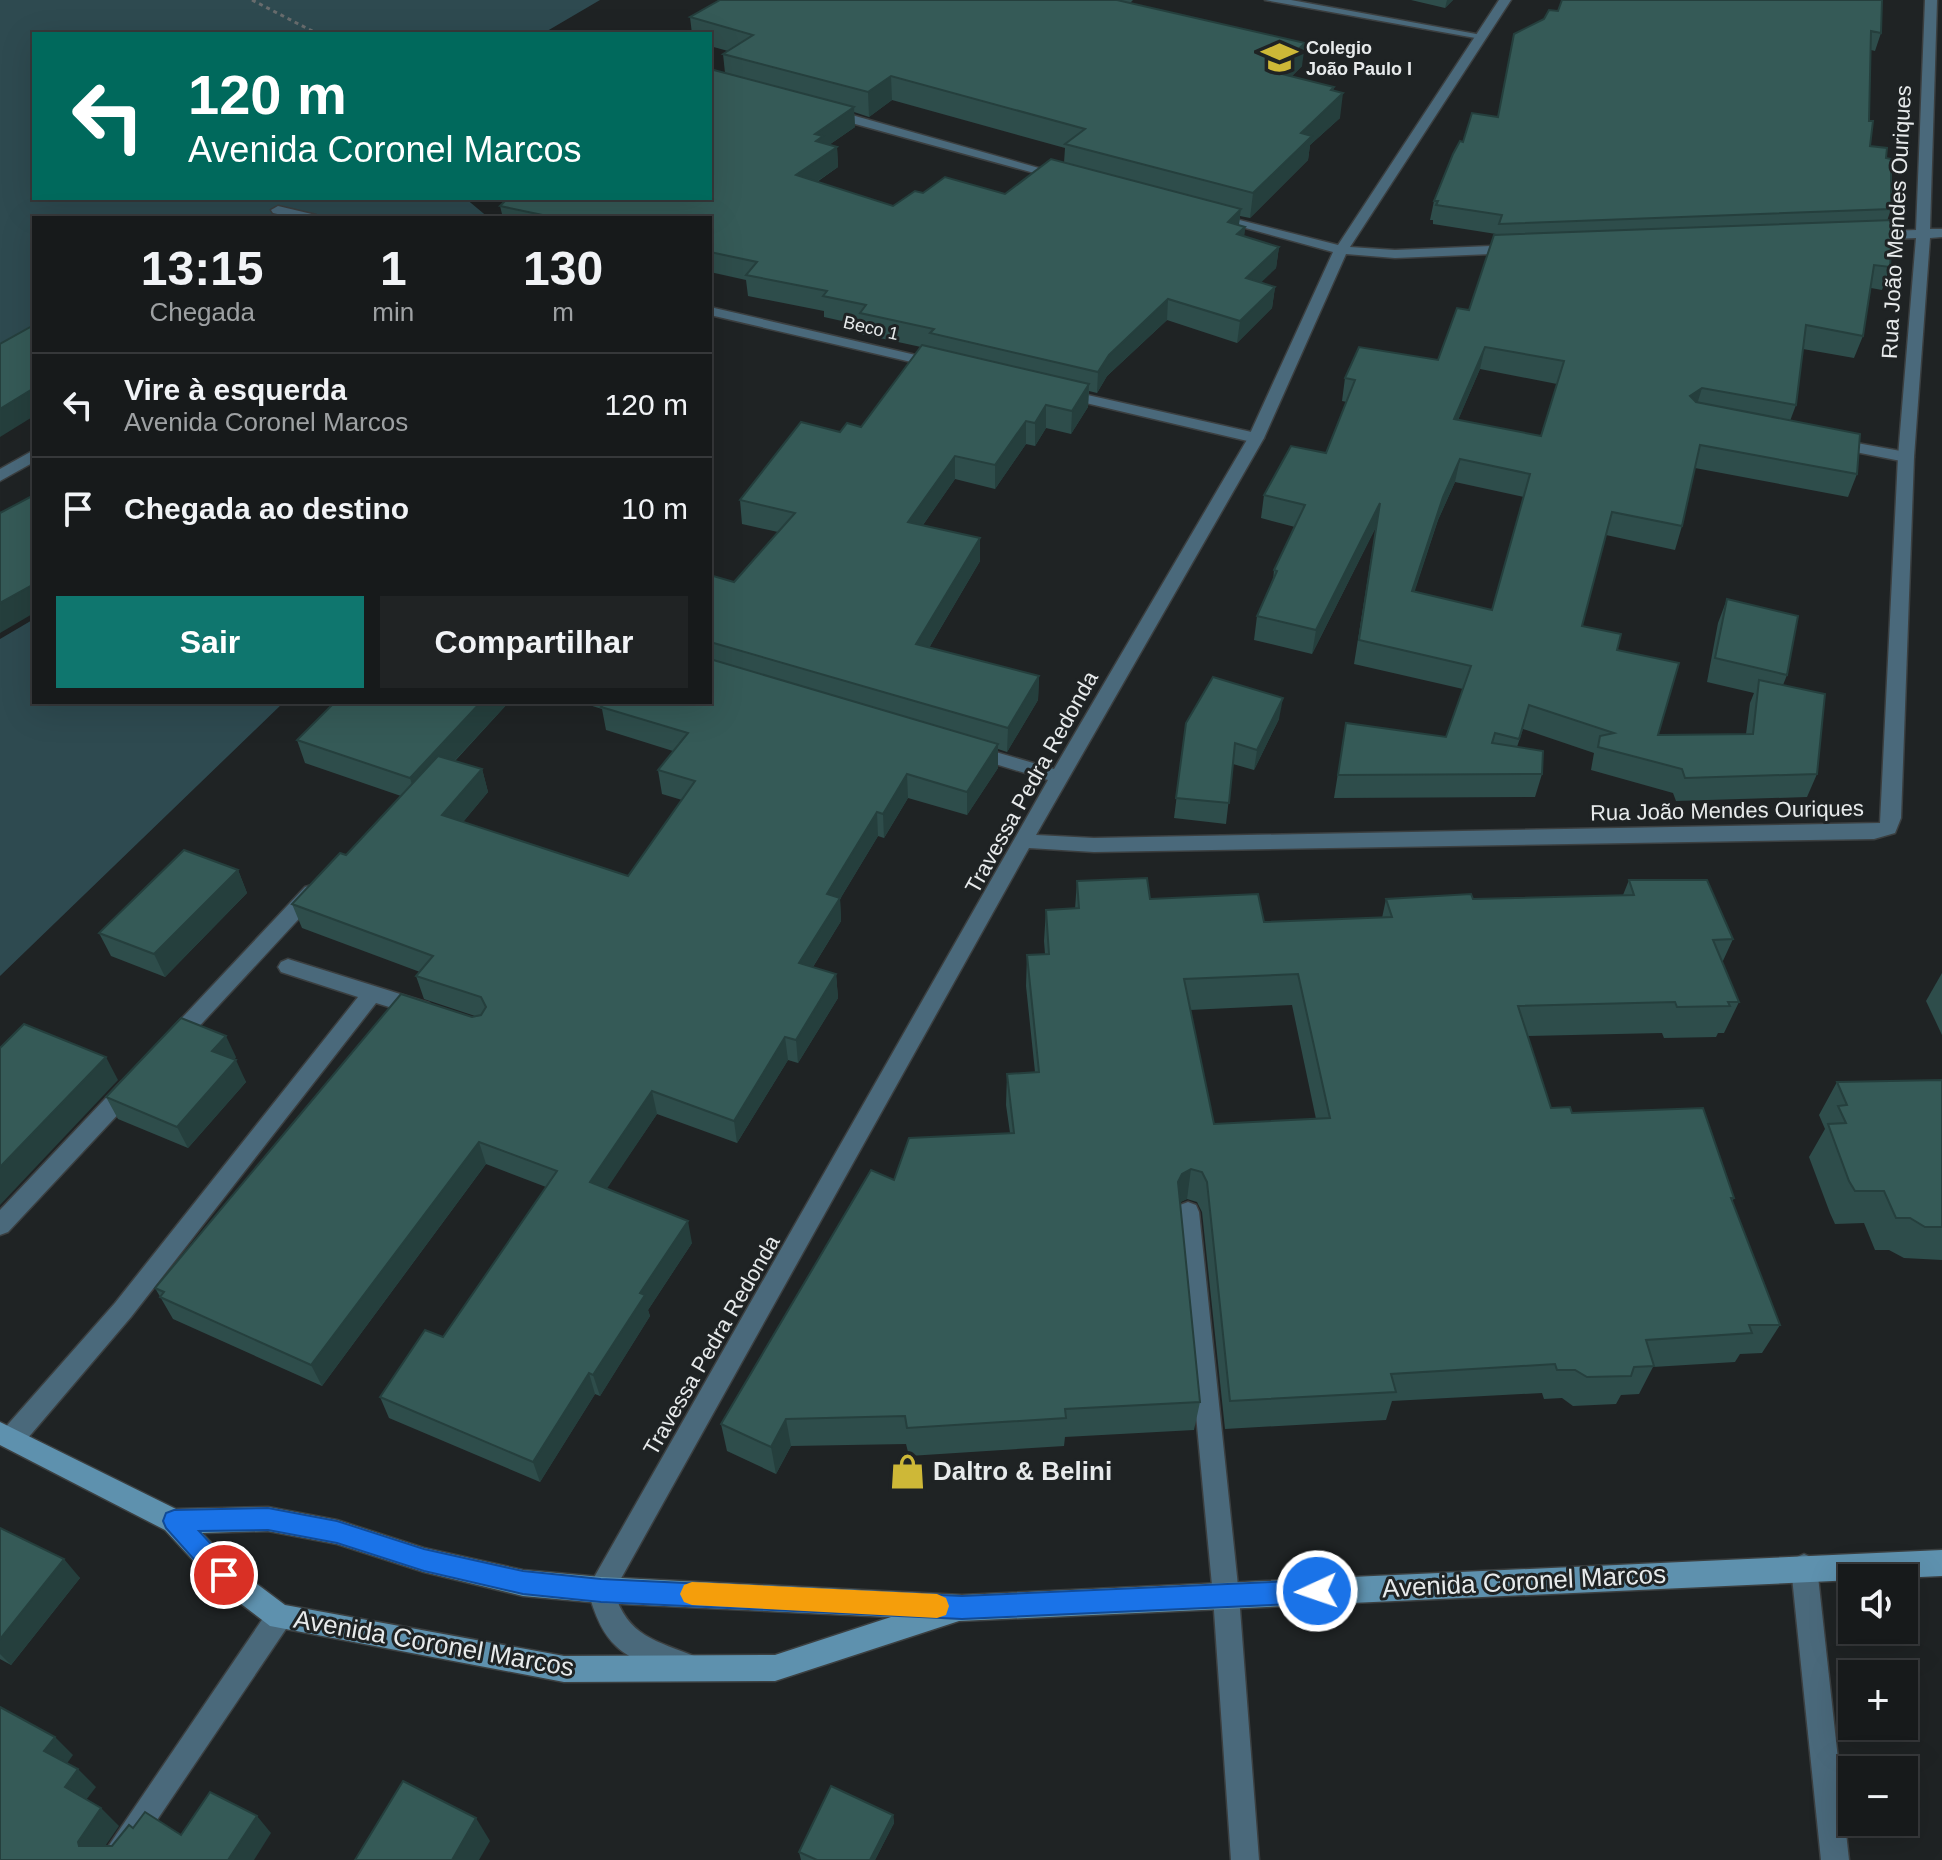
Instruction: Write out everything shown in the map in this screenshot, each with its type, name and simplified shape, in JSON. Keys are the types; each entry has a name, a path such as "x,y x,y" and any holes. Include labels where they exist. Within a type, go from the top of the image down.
{"main road":[{"name":"Avenida Coronel Marcos","path":"6,1436 174,1521 224,1575 279,1617 564,1669 775,1668 962,1608"},
{"name":"Avenida Coronel Marcos","path":"174,1521 268,1519 337,1532 424,1560 523,1583 601,1590 962,1608 1942,1563"}],"street":[{"path":"1271,0 1481,36"},
{"name":"Travessa Pedra Redonda","path":"601,1590 1059,777 1256,438 1341,250 1505,0"},
{"name":"Rua João Mendes Ouriques","path":"1025,841 1126,845 1874,832 1888,828 1892,818 1906,457 1922,260 1931,0"},
{"path":"816,110 1075,180"},
{"path":"278,210 303,216"},
{"path":"1197,213 1341,250 1395,254 1522,249"},
{"path":"1857,236 1942,233"},
{"name":"Beco 1","path":"712,311 953,367"},
{"path":"1044,389 1256,438"},
{"path":"1815,440 1906,457"},
{"path":"0,476 32,456"},
{"path":"958,747 1059,777"},
{"path":"163,1051 326,877"},
{"path":"288,967 440,1015"},
{"path":"6,1436 123,1310 373,992"},
{"path":"0,1225 141,1074"},
{"path":"1188,1212 1226,1596 1245,1860"},
{"path":"1804,1567 1835,1860"},
{"path":"601,1590 605,1610 618,1633 635,1648 689,1668"},
{"path":"113,1860 279,1617"}],"path":[{"path":"252,0 314,32"}],"shaded area":[{"path":"0,0 600,0 545,32 32,32 32,200 467,200 487,216 32,216 32,331 0,350"},
{"path":"32,620 32,704 282,704 0,976 0,639"}],"building":[{"path":"720,0 1117,0 1305,43 1274,72 1334,87 1331,90 1343,93 1301,133 1312,136 1253,193 1065,144 1085,129 891,76 868,92 723,54 753,35 690,17"},
{"path":"1562,0 1882,0 1881,33 1871,31 1869,121 1873,121 1870,146 1887,148 1886,158 1891,159 1891,209 1499,224 1502,215 1436,205 1438,201 1434,201 1453,154 1460,141 1463,142 1472,113 1498,117 1514,34 1544,19 1549,10 1558,11"},
{"path":"712,70 854,107 815,134 823,136 816,141 837,147 796,175 893,206 915,191 923,193 945,177 1005,194 1051,159 1241,209 1228,222 1245,227 1237,234 1279,247 1246,278 1275,287 1240,321 1168,299 1109,355 1098,372 930,333 934,329 860,313 866,305 823,296 827,291 746,275 757,262 712,252 712,216 548,216 500,206 506,200 712,200"},
{"path":"1893,220 1890,267 1874,265 1863,336 1806,325 1796,405 1702,388 1690,396 1696,402 1860,434 1857,474 1700,445 1682,526 1612,512 1582,626 1621,634 1617,650 1679,663 1658,735 1753,734 1759,680 1825,694 1817,774 1685,778 1682,769 1598,747 1600,736 1614,733 1529,705 1519,739 1495,733 1492,743 1543,751 1542,774 1338,775 1346,723 1446,737 1471,666 1359,640 1380,503 1316,630 1257,616 1277,571 1274,570 1305,505 1264,495 1291,446 1326,453 1355,380 1345,378 1359,347 1438,360 1457,308 1469,310 1494,235","holes":["1485,347 1564,361 1541,436 1454,419","1460,459 1530,474 1492,610 1412,591 1443,497"]},
{"path":"32,326 32,389 0,409 0,344"},
{"path":"922,345 1089,384 1072,411 1046,405 1035,423 1026,421 995,465 955,456 908,522 980,538 916,644 1039,676 1008,728 712,643 712,576 734,582 795,513 740,500 801,422 840,432 847,423 861,427"},
{"path":"32,496 32,585 0,603 0,513"},
{"path":"1727,599 1798,616 1787,675 1715,658"},
{"path":"712,660 998,744 967,792 907,774 883,814 877,812 827,894 840,898 799,963 836,974 796,1040 785,1037 734,1121 652,1091 590,1182 688,1221 640,1293 645,1295 593,1375 589,1373 533,1462 380,1397 425,1330 443,1337 557,1171 479,1142 311,1365 160,1297 164,1292 155,1288 401,994 472,1017 481,1015 486,1007 481,997 416,976 433,956 292,904 340,853 346,855 438,756 482,769 442,815 628,876 695,781 658,770 688,733 601,707 603,704 712,704"},
{"path":"1213,677 1283,698 1257,750 1235,743 1229,803 1176,798 1186,723"},
{"path":"333,704 479,704 410,778 297,740"},
{"path":"184,850 238,870 154,954 99,933"},
{"path":"1147,878 1150,899 1258,894 1264,922 1392,917 1386,899 1471,894 1473,899 1634,895 1629,880 1707,880 1733,939 1713,940 1739,1002 1728,1002 1730,1006 1677,1007 1675,1002 1518,1006 1551,1108 1570,1107 1572,1113 1703,1108 1734,1198 1731,1198 1780,1325 1749,1325 1752,1333 1646,1340 1654,1366 1634,1367 1631,1376 1587,1377 1575,1370 1557,1370 1555,1364 1391,1374 1396,1392 1230,1401 1207,1182 1202,1172 1191,1169 1182,1174 1178,1182 1200,1402 1065,1409 1066,1418 907,1428 905,1416 786,1419 771,1447 721,1424 871,1170 894,1180 909,1138 1014,1133 1007,1074 1039,1072 1027,955 1049,954 1046,910 1079,908 1077,881","holes":["1298,974 1330,1118 1214,1124 1184,979"]},
{"path":"181,1018 226,1036 212,1051 236,1060 177,1127 106,1097"},
{"path":"24,1024 106,1057 0,1167 0,1048"},
{"path":"1942,1080 1942,1227 1925,1227 1910,1218 1896,1218 1884,1191 1855,1191 1828,1124 1846,1123 1838,1106 1847,1105 1837,1082"},
{"path":"0,1528 64,1559 0,1639"},
{"path":"0,1707 55,1737 44,1751 78,1769 65,1787 101,1808 78,1842 79,1846 112,1846 129,1825 133,1828 145,1812 181,1835 210,1792 257,1816 228,1860 0,1860"},
{"path":"403,1781 476,1818 452,1860 355,1860"},
{"path":"831,1786 893,1815 870,1860 817,1860 799,1852"}],"slow traffic":[{"path":"692,1594 937,1606"}],"place":[{"name":"Colegio João Paulo I","path":"1280,58"},
{"name":"Daltro & Belini","path":"907,1471"}],"route":[{"path":"224,1575 174,1521 268,1519 337,1532 424,1560 523,1583 601,1590 962,1608 1317,1591"}]}
